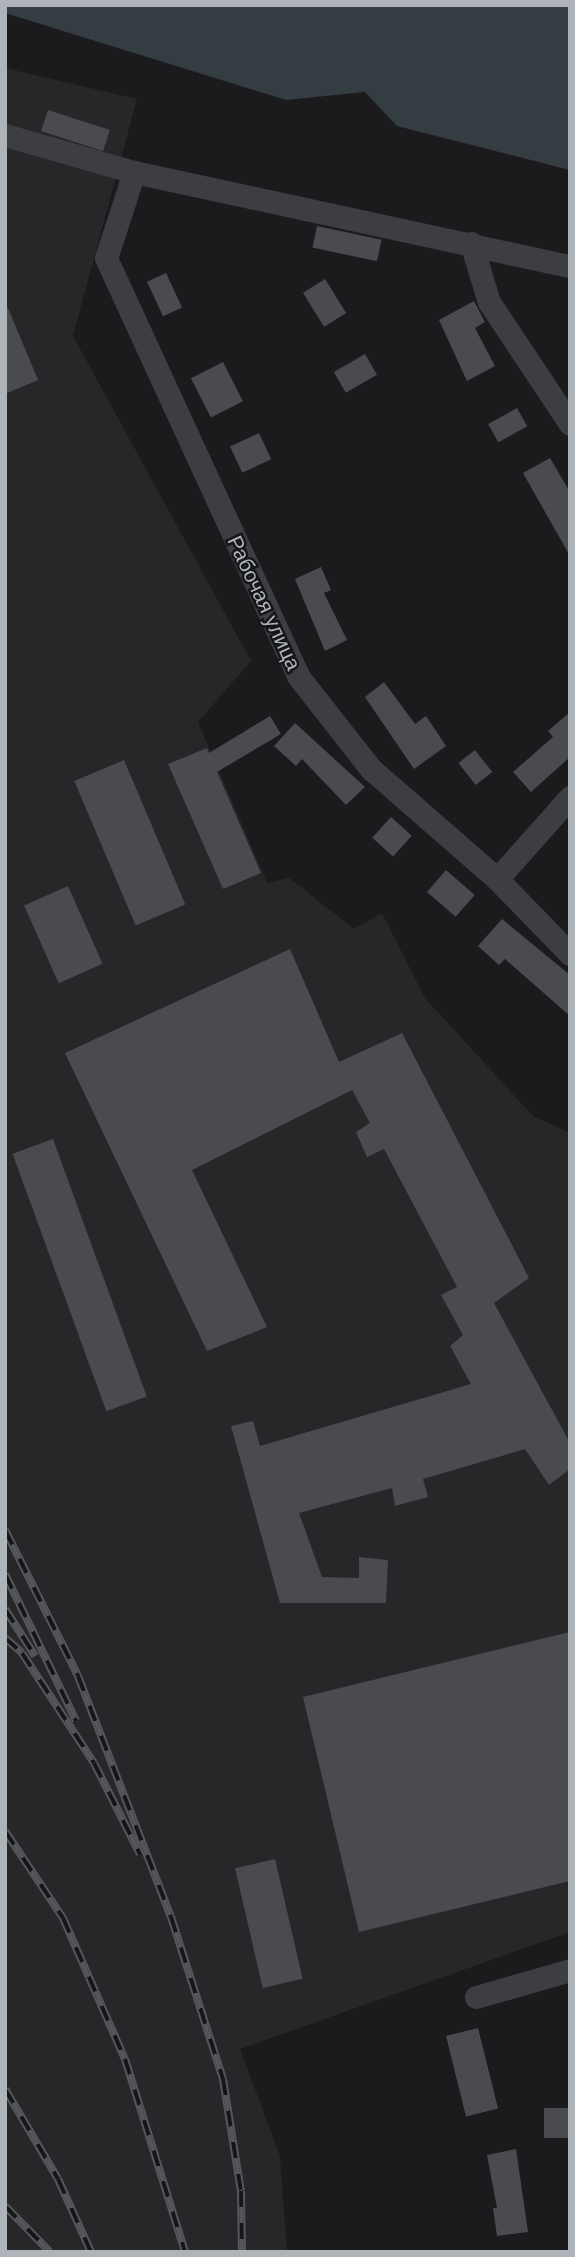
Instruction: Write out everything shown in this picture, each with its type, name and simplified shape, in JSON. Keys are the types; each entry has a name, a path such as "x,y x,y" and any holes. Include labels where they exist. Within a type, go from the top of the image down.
{"street":[{"path":"5,135 134,172 570,266"},
{"name":"Рабочая улица","path":"134,172 106,258 298,676 371,769 497,879 570,954"},
{"path":"471,243 489,302 570,424"},
{"path":"497,879 570,797"},
{"path":"476,1997 570,1970"}],"shaded area":[{"path":"5,5 570,5 570,170 397,126 365,92 286,100 5,13"},
{"path":"5,68 137,99 73,336 251,661 198,722 267,883 289,878 354,929 382,913 425,998 533,1116 570,1133 570,1932 240,2049 280,2156 287,2252 5,2252"}],"building":[{"path":"48,110 110,130 103,151 41,131"},
{"path":"317,226 382,240 377,261 312,248"},
{"path":"166,273 182,307 163,316 147,282"},
{"path":"325,279 346,313 324,327 303,293"},
{"path":"5,301 38,380 5,394"},
{"path":"474,301 485,322 475,328 495,366 467,381 439,320"},
{"path":"365,354 377,375 346,393 334,372"},
{"path":"223,362 243,401 211,418 191,378"},
{"path":"517,408 527,426 498,442 488,424"},
{"path":"259,433 271,459 242,473 230,447"},
{"path":"550,458 570,492 570,556 523,473"},
{"path":"321,567 331,590 324,593 347,640 325,651 295,579"},
{"path":"384,682 415,724 426,716 446,746 414,769 365,697"},
{"path":"570,712 570,757 531,792 513,772 553,737 548,731"},
{"path":"270,716 281,734 217,772 261,873 223,889 168,764 207,748 209,753"},
{"path":"295,723 365,787 346,805 302,759 296,766 274,746"},
{"path":"475,750 492,772 476,785 458,763"},
{"path":"124,760 185,905 136,926 74,781"},
{"path":"391,817 412,836 393,857 372,838"},
{"path":"446,870 475,895 456,917 427,892"},
{"path":"68,886 103,964 59,983 24,906"},
{"path":"502,919 570,975 570,1016 505,959 499,965 478,946"},
{"path":"290,949 339,1062 402,1033 529,1278 494,1303 570,1443 570,1469 549,1485 525,1449 423,1479 428,1497 395,1506 392,1488 299,1513 322,1577 359,1578 359,1557 388,1560 386,1603 280,1603 231,1426 253,1421 260,1446 471,1384 450,1346 463,1335 441,1295 457,1287 384,1149 367,1157 356,1132 370,1123 352,1090 192,1170 267,1327 207,1351 65,1053"},
{"path":"53,1139 147,1396 106,1411 13,1154"},
{"path":"570,1632 570,1881 359,1932 303,1697"},
{"path":"275,1859 303,1979 263,1988 235,1868"},
{"path":"478,2028 498,2109 466,2117 446,2036"},
{"path":"544,2108 570,2108 570,2138 544,2138"},
{"path":"516,2149 528,2232 497,2236 493,2208 497,2208 487,2155"}],"railway":[{"path":"5,1530 78,1676 171,1917 223,2079 241,2191 242,2252"},
{"path":"5,1574 76,1721"},
{"path":"5,1609 35,1656"},
{"path":"5,1638 22,1653 94,1763 140,1854"},
{"path":"5,1831 63,1918 125,2059 185,2252"},
{"path":"5,2089 58,2179 91,2252"},
{"path":"5,2206 50,2252"}]}
